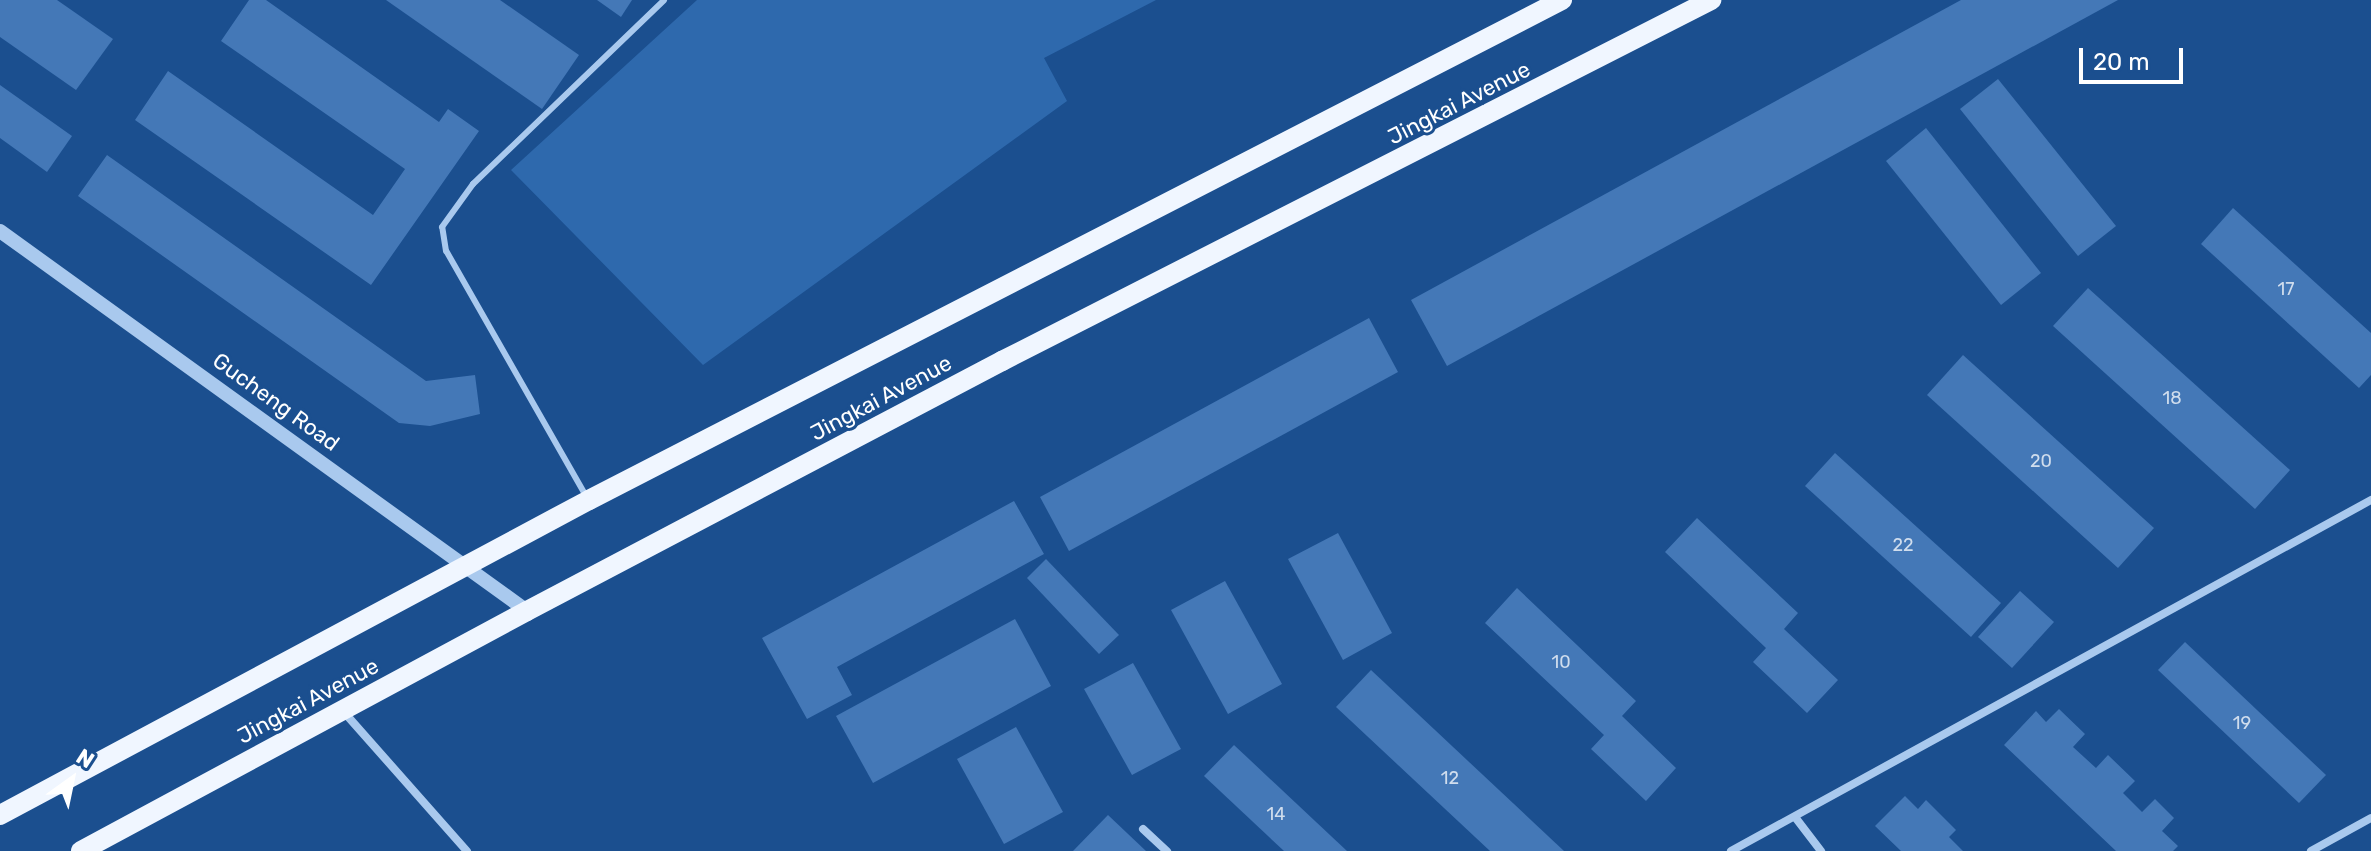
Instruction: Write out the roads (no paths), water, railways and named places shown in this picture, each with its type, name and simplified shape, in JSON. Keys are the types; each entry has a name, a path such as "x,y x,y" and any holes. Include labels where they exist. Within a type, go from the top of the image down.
{"main road":[{"name":"Jingkai Avenue","path":"0,815 589,500 1562,0"},
{"name":"Jingkai Avenue","path":"81,851 342,709 1002,361 1711,0"}],"street":[{"name":"Gucheng Road","path":"0,231 527,611"},
{"path":"1731,851 2371,500"},
{"path":"342,709 467,851"},
{"path":"1795,817 1821,851"},
{"path":"2311,851 2371,818"},
{"path":"1143,829 1167,851"}],"lane":[{"path":"589,500 446,251 442,227 473,184 664,0"}]}
